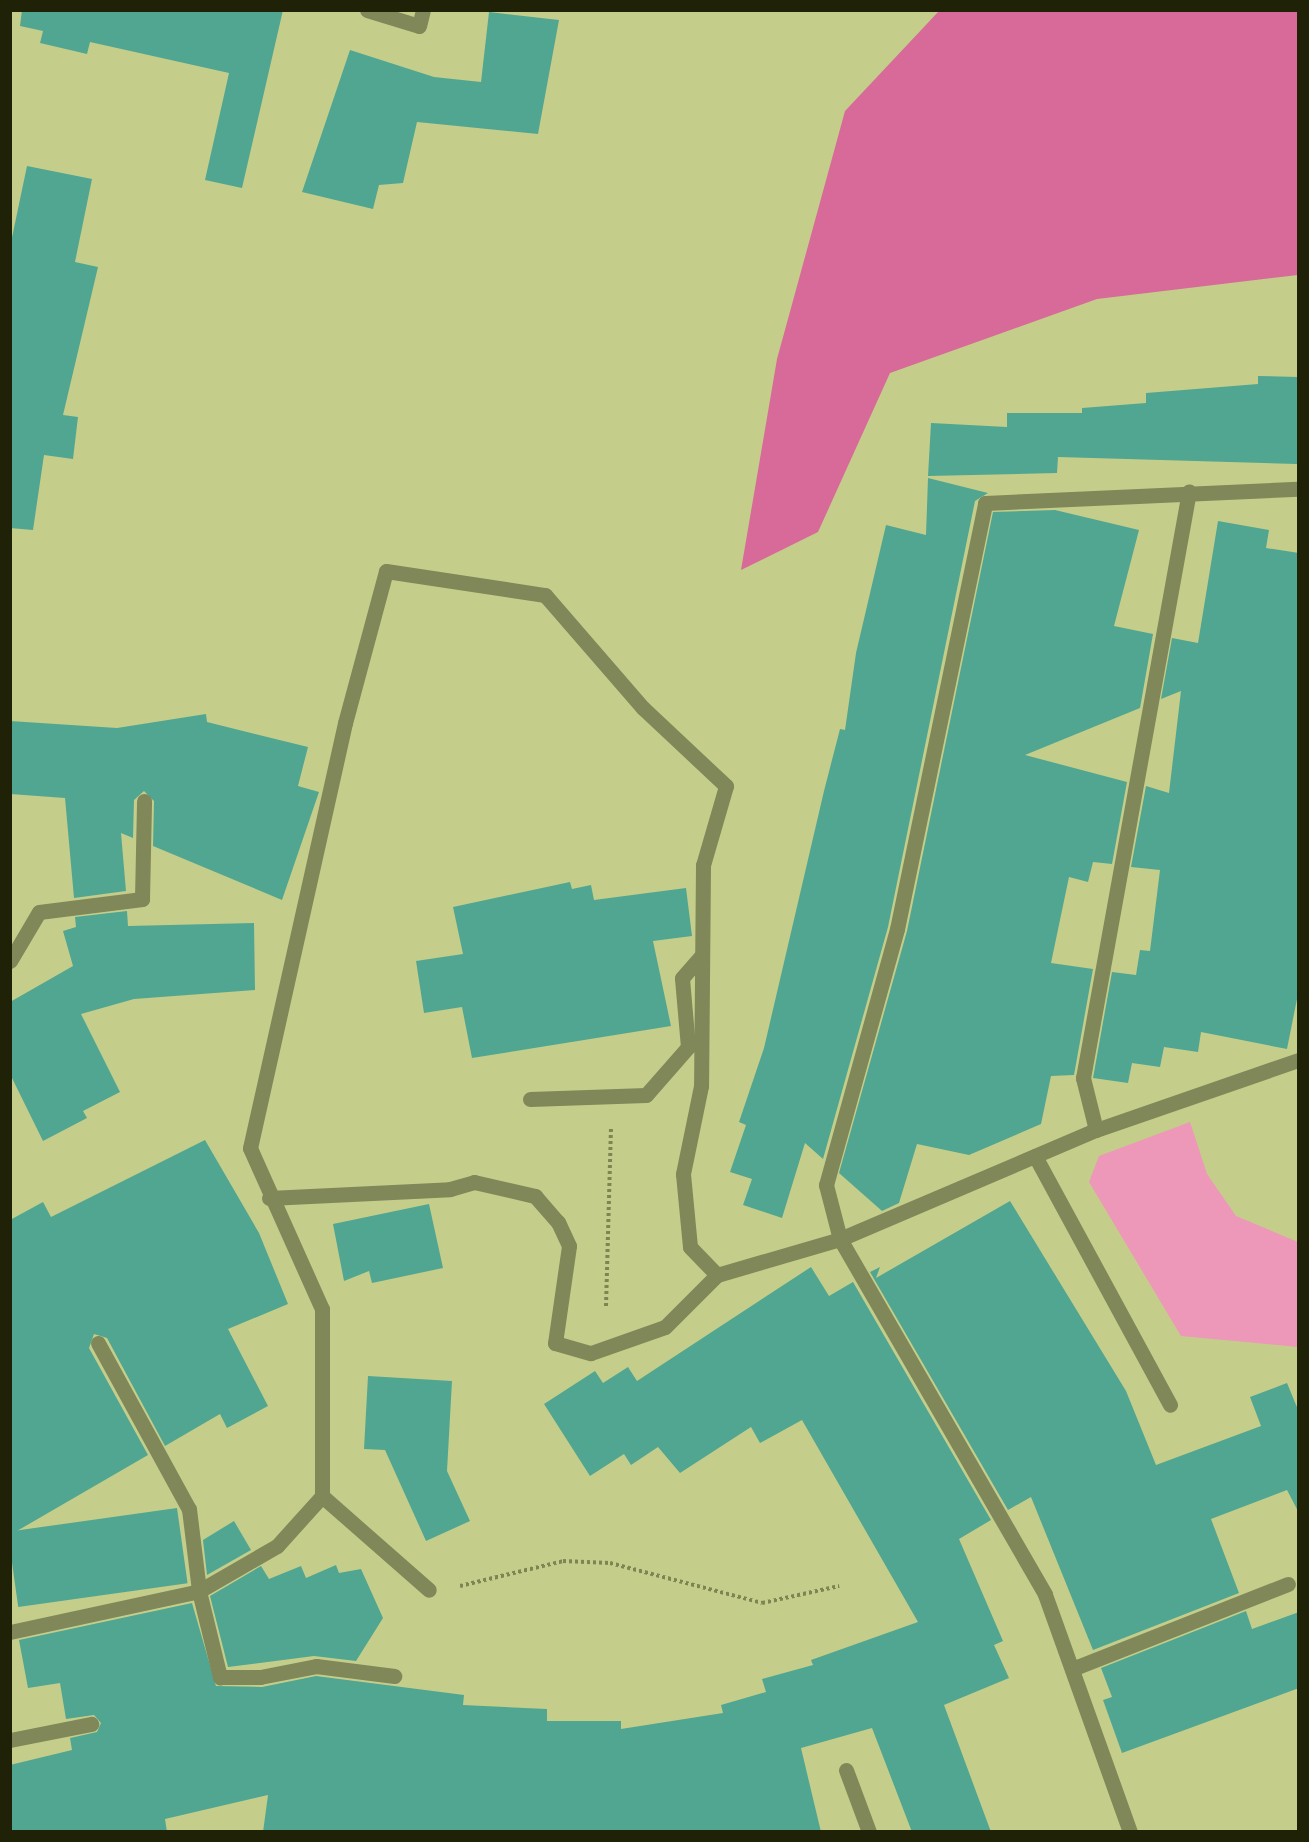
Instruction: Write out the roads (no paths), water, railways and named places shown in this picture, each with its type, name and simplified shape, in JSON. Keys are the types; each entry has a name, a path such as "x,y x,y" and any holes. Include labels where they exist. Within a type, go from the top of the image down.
{"street":[{"path":"367,10 418,26 423,10"},
{"path":"1130,1832 1045,1594 840,1239 826,1185 897,929 985,503 1189,491 1299,489"},
{"path":"1096,1130 1083,1078 1189,491"},
{"path":"10,1632 199,1591 277,1546 322,1496 322,1309 269,1198 250,1148 345,723 386,571 544,595 643,708 726,786 703,865 700,957 701,1086 683,1174 690,1247 717,1275"},
{"path":"10,961 39,912 142,899 144,801"},
{"path":"530,1099 646,1095 688,1047 682,978 700,957"},
{"path":"269,1198 450,1188 474,1182 535,1196 558,1222 569,1246 555,1343 591,1353 665,1327 717,1275 840,1239 1096,1130 1299,1060"},
{"path":"1035,1156 1170,1405"},
{"path":"98,1343 189,1509 199,1591 220,1677 260,1677 316,1666 394,1676"},
{"path":"322,1496 429,1590"},
{"path":"1072,1669 1288,1584"},
{"path":"10,1740 91,1724"},
{"path":"846,1770 869,1832"}]}
